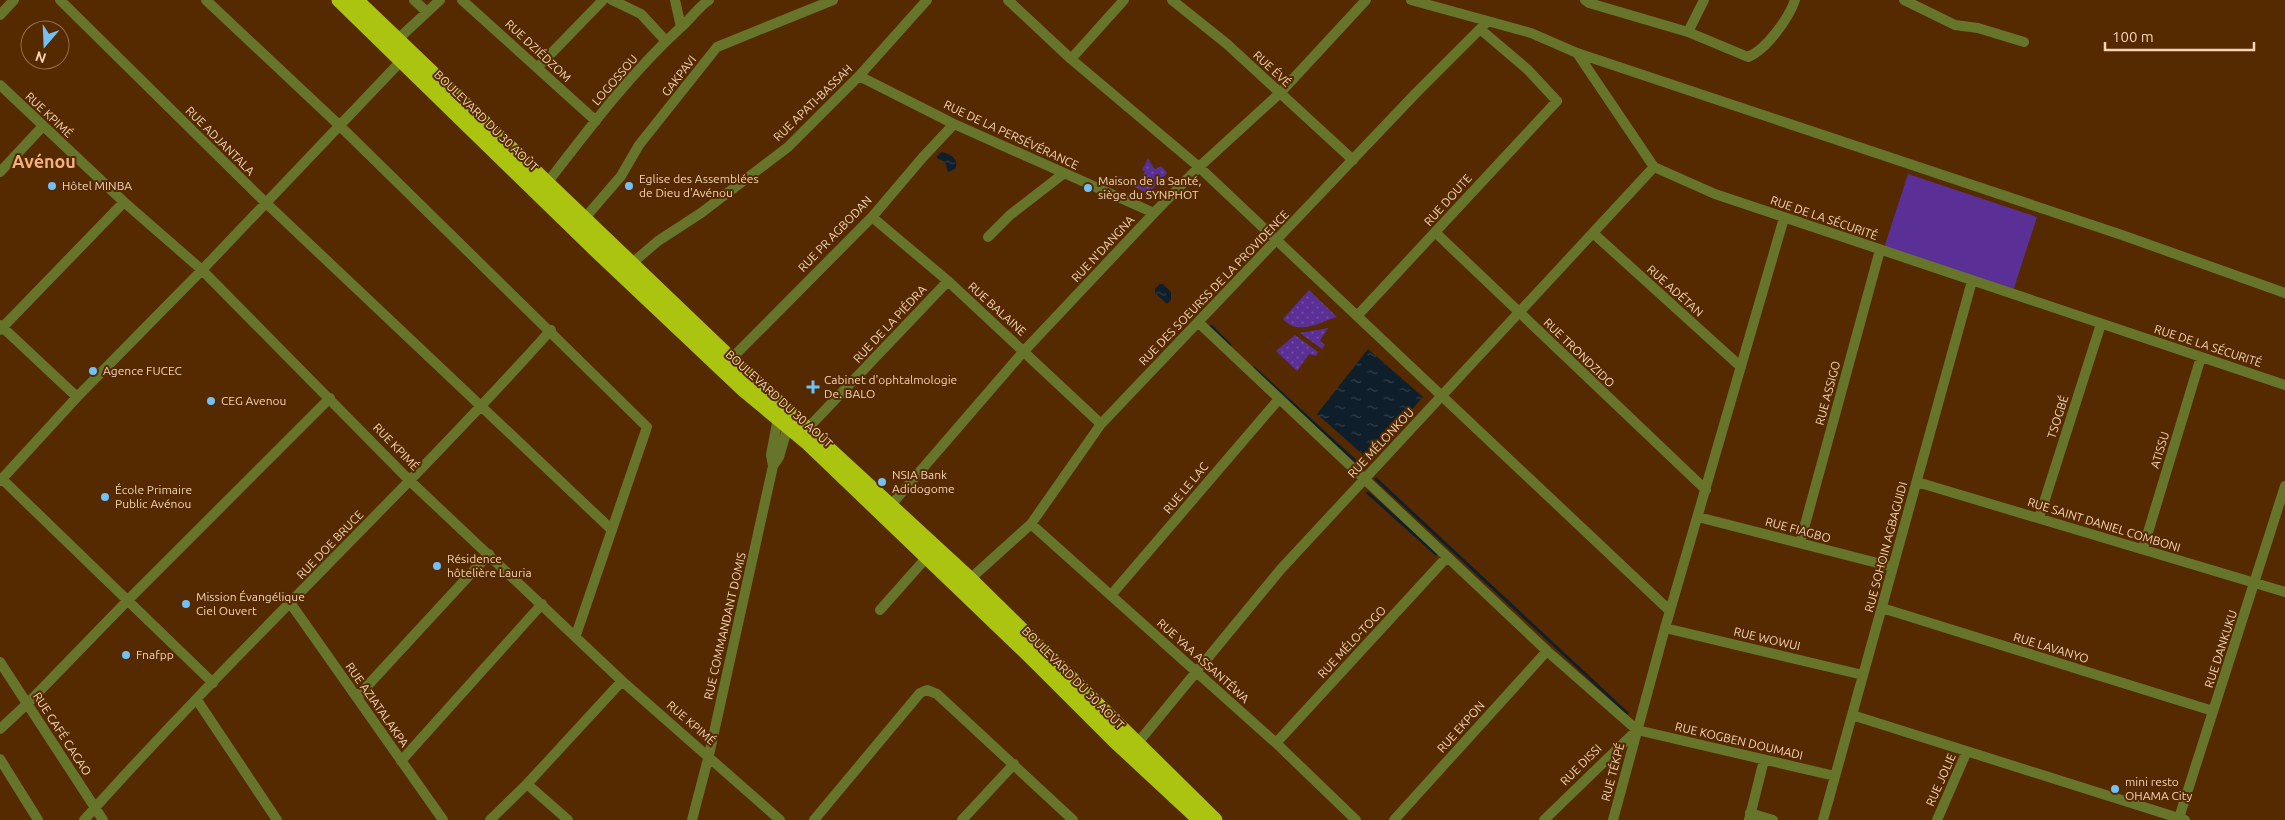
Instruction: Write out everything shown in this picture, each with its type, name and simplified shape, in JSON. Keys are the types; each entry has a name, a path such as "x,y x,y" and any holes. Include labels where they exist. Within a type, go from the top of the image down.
{"highway":[{"name":"BOULEVARD DU 30 AOÛT","path":"339,0 393,44 547,183 731,359 786,418 927,557 1132,749 1215,820"},
{"name":"BOULEVARD DU 30 AOÛT","path":"356,0 393,44"},
{"name":"BOULEVARD DU 30 AOÛT","path":"406,56 601,255 744,390 786,418 808,428 970,580 1200,820"}],"street":[{"path":"0,15 14,0"},
{"name":"RUE ADJANTALA","path":"60,0 266,203 612,530"},
{"path":"206,0 340,126 551,330 648,427 576,635"},
{"path":"414,0 428,12"},
{"path":"393,44 440,0"},
{"name":"RUE DZIÉDZOM","path":"462,0 596,121"},
{"path":"537,68 603,0"},
{"path":"612,0 641,14 666,41"},
{"path":"675,0 681,28"},
{"name":"LOGOSSOU","path":"547,183 596,121 666,41 681,28 699,7 709,0"},
{"name":"GAKPAVI","path":"584,219 621,176 639,145 717,47 833,0"},
{"name":"RUE APATI-BASSAH","path":"631,264 658,241 701,213 788,147 859,76 927,0"},
{"path":"1008,0 1071,59 1199,167 1670,611"},
{"path":"1071,59 1124,0"},
{"name":"RUE ÉVÉ","path":"1172,0 1227,44 1353,160"},
{"name":"RUE N'DANGNA","path":"891,505 1024,351 1199,167 1280,93 1366,0"},
{"path":"1411,0 1483,25 1530,33 1577,52 2122,235 2285,293"},
{"path":"1585,0 1589,4 1688,32 1748,56 1757,53 1769,41 1792,8 1795,0"},
{"path":"1688,32 1704,0"},
{"path":"1904,0 1955,25 1978,28 2024,42"},
{"name":"RUE DOUTE","path":"1357,316 1436,233 1557,100 1483,25"},
{"name":"RUE DES SOEURSS DE LA PROVIDENCE","path":"970,580 1031,524 1101,424 1483,25"},
{"path":"1577,52 1654,167"},
{"path":"213,683 1,480 77,397 202,270 406,56"},
{"name":"RUE DE LA PERSÉVÉRANCE","path":"859,76 954,124 1154,213"},
{"name":"RUE KPIMÉ","path":"0,85 124,202 202,270 410,480 576,635 622,681 780,820"},
{"name":"RUE PR AGBODAN","path":"731,359 872,217 954,124"},
{"path":"0,172 43,126"},
{"name":"RUE DE LA SÉCURITÉ","path":"1654,167 1715,194 1784,218 2285,385"},
{"name":"RUE MÉLONKOU","path":"1132,749 1281,569 1654,167"},
{"path":"988,237 1010,215 1063,174"},
{"path":"77,397 1,327 124,202"},
{"name":"RUE BALAINE","path":"872,217 948,281 1101,424"},
{"name":"RUE TÉKPÉ","path":"1613,820 1665,628 1784,218"},
{"name":"RUE TRONDZIDO","path":"1436,233 1706,490"},
{"name":"RUE ADÉTAN","path":"1593,233 1741,367"},
{"name":"RUE ASSIGO","path":"1800,543 1880,250"},
{"name":"RUE DE LA PIÉDRA","path":"808,428 948,281"},
{"name":"RUE SOHOIN AGBAGUIDI","path":"1823,820 1972,281"},
{"path":"1198,322 1547,651 1637,730"},
{"name":"TSOGBÉ","path":"2039,518 2101,324"},
{"name":"RUE DOE BRUCE","path":"84,820 213,683 481,408 551,330"},
{"name":"ATISSU","path":"2143,549 2201,357"},
{"path":"0,729 330,398"},
{"name":"RUE LE LAC","path":"1112,594 1279,398"},
{"name":"RUE COMMANDANT DOMIS","path":"692,820 773,466 771,455 786,418"},
{"name":"RUE SAINT DANIEL COMBONI","path":"1917,482 2285,592"},
{"name":"RUE DANKUKU","path":"2182,819 2213,711 2256,583 2285,486"},
{"name":"RUE FIAGBO","path":"1698,517 1893,567"},
{"name":"RUE YAA ASSANTÉWA","path":"1031,524 1112,594 1276,743 1356,820"},
{"path":"357,697 489,554"},
{"path":"880,610 927,557"},
{"name":"RUE MÉLO-TOGO","path":"1276,743 1447,557"},
{"name":"RUE AZIATALAKPA","path":"291,604 443,820"},
{"path":"401,761 542,604"},
{"name":"RUE LAVANYO","path":"1882,608 2213,711"},
{"name":"RUE WOWUI","path":"1665,628 1863,675"},
{"name":"RUE EKPON","path":"1394,820 1547,651"},
{"name":"RUE CAFÉ CACAO","path":"0,662 103,820"},
{"path":"490,820 527,784 622,681"},
{"path":"814,820 920,694 927,690 937,694 1072,820"},
{"path":"197,700 277,820"},
{"path":"1852,715 2182,819"},
{"name":"RUE KOGBEN DOUMADI","path":"1637,730 1835,776"},
{"name":"RUE DISSI","path":"1544,820 1637,730"},
{"name":"RUE JOLIE","path":"1937,820 1968,751"},
{"path":"0,759 38,820"},
{"path":"1764,760 1749,817 1773,820"},
{"path":"962,820 1014,764"},
{"path":"527,784 568,820"}],"shaded area":[{"path":"1148,158 1153,167 1156,169 1161,166 1167,173 1148,194 1118,178 1120,176 1133,183 1141,179 1145,171 1142,170"},
{"path":"1908,174 2037,217 2013,291 1884,248"},
{"path":"1309,290 1337,317 1308,327 1295,327 1283,319"},
{"path":"1328,328 1320,341 1325,345 1322,349 1300,333"},
{"path":"1295,335 1318,352 1316,356 1309,354 1297,371 1276,351"}],"water":[{"path":"942,152 955,160 955,169 948,172 945,162 937,158 937,155"},
{"path":"1160,284 1163,284 1171,292 1171,300 1167,304 1155,293 1155,289"},
{"path":"1368,349 1423,397 1368,459 1317,414"}],"waterway":[{"path":"1211,326 1230,345"},
{"path":"1254,368 1363,468"},
{"path":"1376,479 1627,713"},
{"path":"1368,493 1436,554"}],"place":[{"name":"Hôtel MINBA","path":"52,186"},
{"name":"Eglise des Assemblées de Dieu d'Avénou","path":"629,186"},
{"name":"Maison de la Santé, siège du SYNPHOT","path":"1088,188"},
{"name":"Agence FUCEC","path":"93,371"},
{"name":"Cabinet d'ophtalmologie De. BALO","path":"813,387"},
{"name":"CEG Avenou","path":"211,401"},
{"name":"NSIA Bank Adidogome","path":"882,482"},
{"name":"École Primaire Public Avénou","path":"105,497"},
{"name":"Résidence hôtelière Lauria","path":"437,566"},
{"name":"Mission Évangélique Ciel Ouvert","path":"186,604"},
{"name":"Fnafpp","path":"126,655"},
{"name":"mini resto OHAMA City","path":"2115,789"}],"district":[{"name":"Avénou","path":"44,162"}]}
